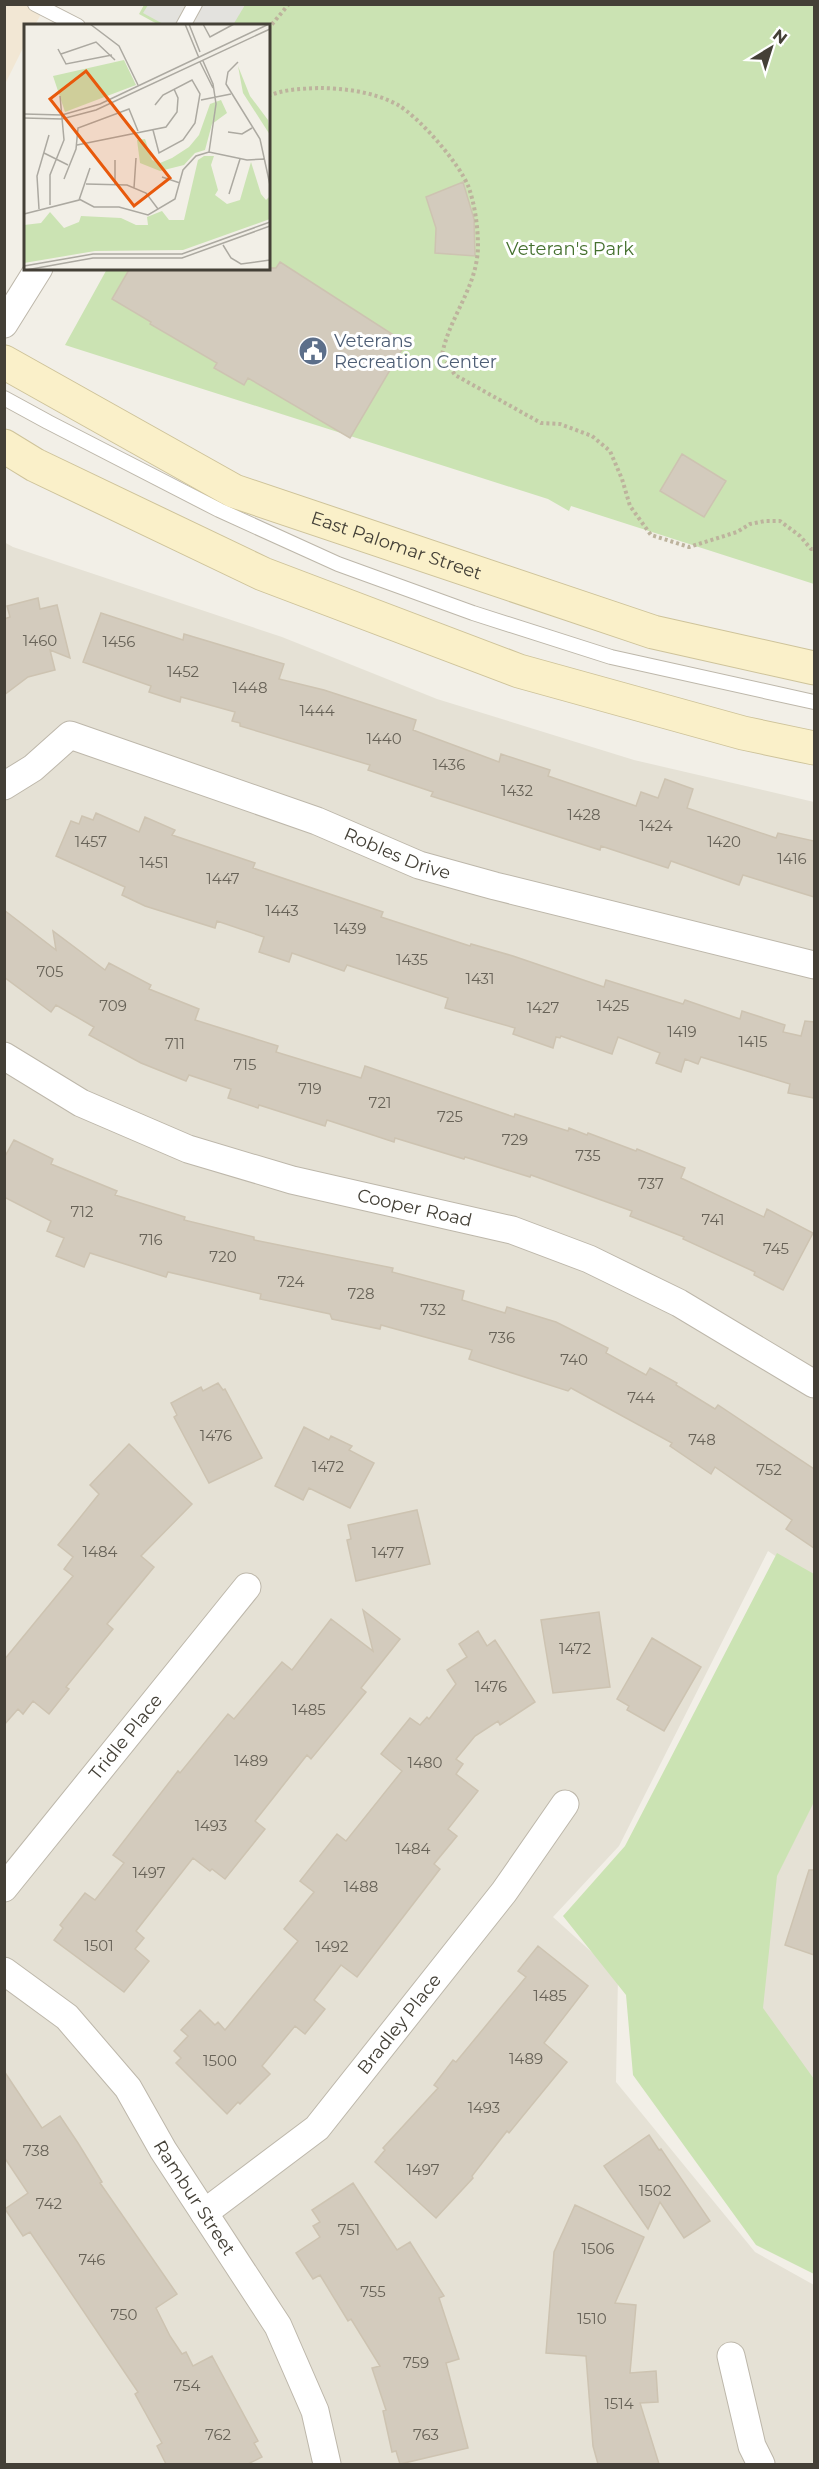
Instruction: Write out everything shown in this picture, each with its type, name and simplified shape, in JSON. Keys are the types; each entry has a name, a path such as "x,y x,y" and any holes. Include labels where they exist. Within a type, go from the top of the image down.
{"main road":[{"name":"East Palomar Street","path":"4,362 234,491 653,632 814,668"},
{"path":"4,446 36,465 263,574 519,671 743,733 814,748"}],"street":[{"path":"4,324 38,270"},
{"name":"Robles Drive","path":"4,786 33,768 70,735 317,821 419,865 814,965"},
{"name":"Cooper Road","path":"4,1056 81,1103 188,1149 292,1180 512,1230 589,1259 679,1303 814,1384"},
{"name":"Tridle Place","path":"4,1888 247,1587"},
{"name":"Bradley Place","path":"204,2213 317,2128 504,1892 564,1804"},
{"name":"Rambur Street","path":"4,1971 67,2016 128,2088 163,2150 278,2326 315,2411 327,2464"},
{"path":"731,2356 752,2446 761,2464"}],"lane":[{"path":"35,4 74,24"},
{"path":"184,24 195,4"},
{"path":"4,398 219,510 338,564 473,613 611,657 814,702"}],"path":[{"path":"270,27 289,4"},
{"path":"270,95 284,90 337,88 363,93 398,105 436,138 452,161 468,186 477,219 478,246 476,264 469,288 444,342 442,355 454,375 542,423 560,424 592,436 610,451 630,506 651,535 689,547 737,532 750,524 780,521 800,536 811,549 814,549"}],"shaded area":[{"path":"5,5 46,5 36,24 24,24 24,46 5,84"},
{"path":"148,5 245,5 234,24 163,24 143,13"},
{"path":"4,542 13,547 282,637 437,699 634,760 814,802 814,1582 768,1551 619,1846 553,1917 618,1976 616,2082 755,2252 814,2285 814,2464 5,2464"},
{"path":"814,1773 814,2113 759,2036 768,1866"}],"green space":[{"name":"Veteran's Park","path":"144,5 814,5 814,584 571,506 569,511 548,499 65,345 106,270 270,270 270,24 157,24 139,14"},
{"path":"777,1553 814,1574 814,1802 777,1876 763,2008 814,2079 814,2274 756,2245 633,2075 626,1995 563,1916 625,1846"}],"building":[{"path":"463,182 474,219 475,256 435,253 436,228 426,197"},
{"name":"Veterans Recreation Center","path":"280,262 406,343 350,438 248,378 244,385 214,368 217,363 112,299 129,270 270,270 270,268 276,268"},
{"path":"682,454 726,481 704,517 660,491"},
{"path":"38,598 40,609 57,605 70,658 50,650 55,670 28,677 4,695 4,619 10,617 7,606"},
{"path":"101,613 183,640 184,634 284,664 279,679 324,690 416,720 413,730 499,762 501,754 550,770 548,776 636,806 641,792 658,798 665,779 693,789 687,808 776,838 778,833 814,841 814,897 743,875 739,885 671,861 668,868 601,846 600,850 431,796 433,792 368,770 370,765 240,726 240,723 232,721 235,712 181,697 180,702 149,692 151,686 83,662"},
{"path":"96,813 139,832 145,817 175,830 172,835 255,863 253,868 383,912 381,917 470,946 471,944 513,956 604,987 606,980 683,1004 685,1000 740,1019 742,1011 785,1025 783,1032 801,1036 805,1021 814,1022 814,1098 788,1093 790,1084 701,1057 698,1064 685,1059 681,1072 656,1063 660,1053 618,1037 612,1054 561,1036 556,1037 553,1048 513,1034 515,1028 445,1008 448,998 347,965 344,971 292,953 289,962 259,952 264,937 217,921 215,928 145,906 122,895 125,887 56,856 71,821 79,824 82,816 93,820"},
{"path":"4,910 56,950 53,931 105,970 109,963 151,985 149,989 199,1009 195,1020 278,1046 276,1052 361,1078 365,1066 514,1117 515,1114 568,1131 569,1128 636,1151 637,1149 685,1168 681,1178 764,1217 767,1209 813,1233 783,1290 754,1275 755,1272 683,1239 684,1237 630,1216 632,1211 531,1175 530,1177 395,1138 394,1142 327,1120 325,1126 259,1105 258,1108 228,1098 231,1089 189,1075 186,1081 141,1063 89,1035 94,1027 56,1005 51,1012 4,977"},
{"path":"14,1140 53,1159 51,1164 117,1191 115,1195 185,1217 184,1220 254,1237 254,1240 393,1268 392,1272 464,1291 462,1300 505,1313 507,1307 556,1322 608,1348 606,1353 646,1375 650,1368 715,1409 718,1405 814,1469 814,1548 786,1529 792,1520 715,1467 711,1474 670,1446 672,1443 571,1388 568,1391 469,1359 472,1350 381,1325 380,1329 332,1319 330,1314 260,1299 261,1294 168,1272 166,1277 90,1253 84,1267 56,1256 64,1238 47,1231 51,1221 4,1197 4,1158"},
{"path":"218,1383 223,1390 225,1389 262,1458 209,1483 174,1417 177,1415 171,1403 201,1387 203,1391"},
{"path":"304,1427 329,1440 331,1436 352,1446 349,1450 374,1463 350,1508 309,1488 303,1500 275,1486"},
{"path":"129,1444 192,1504 141,1556 154,1567 107,1624 113,1629 66,1687 69,1689 49,1714 33,1701 23,1714 18,1709 4,1725 4,1660 73,1576 64,1569 73,1557 58,1545 99,1494 90,1485"},
{"path":"417,1510 430,1564 356,1581 347,1540 351,1539 348,1525"},
{"path":"363,1610 400,1639 361,1688 366,1692 311,1759 307,1755 255,1821 265,1829 225,1879 193,1858 136,1931 144,1938 135,1949 149,1961 124,1992 54,1940 63,1928 60,1925 85,1893 95,1900 124,1863 113,1855 178,1771 180,1773 228,1714 234,1719 282,1662 292,1670 331,1619 373,1651"},
{"path":"599,1612 610,1687 553,1693 541,1620"},
{"path":"478,1631 487,1646 495,1640 535,1702 500,1725 498,1721 475,1736 456,1759 463,1764 456,1774 478,1791 448,1829 457,1836 434,1864 440,1869 357,1977 341,1965 314,2000 325,2009 305,2034 295,2026 262,2066 270,2074 227,2114 176,2063 181,2058 174,2051 188,2036 181,2030 200,2010 215,2025 218,2022 225,2030 298,1941 284,1929 314,1892 300,1881 337,1834 346,1841 402,1771 381,1754 410,1718 420,1725 427,1717 429,1719 456,1684 447,1670 467,1657 459,1644"},
{"path":"652,1638 701,1667 664,1731 627,1710 629,1706 617,1699"},
{"path":"809,1870 814,1870 814,1955 785,1945"},
{"path":"538,1946 588,1986 544,2043 567,2062 509,2133 507,2131 472,2176 473,2178 436,2218 375,2162 385,2150 383,2148 438,2088 434,2085 453,2060 456,2062 526,1977 518,1971"},
{"path":"4,2071 42,2128 60,2116 102,2182 100,2183 177,2294 156,2308 170,2336 182,2354 186,2352 193,2366 212,2356 258,2441 254,2443 262,2457 248,2464 166,2464 157,2446 162,2443 135,2394 138,2392 30,2232 23,2236 5,2209 28,2193 4,2157"},
{"path":"649,2135 710,2221 684,2238 660,2202 648,2229 604,2166"},
{"path":"353,2183 397,2250 410,2242 444,2296 439,2298 459,2359 446,2363 468,2448 400,2464 396,2451 392,2452 383,2411 386,2410 372,2368 380,2366 351,2319 348,2321 320,2275 313,2279 296,2253 320,2237 313,2226 320,2222 312,2210"},
{"path":"575,2205 644,2237 615,2303 636,2305 630,2373 656,2371 658,2402 640,2403 659,2464 598,2464 593,2446 586,2356 546,2353 554,2252"}],"place":[{"name":"Veterans Recreation Center","path":"313,351"}]}
